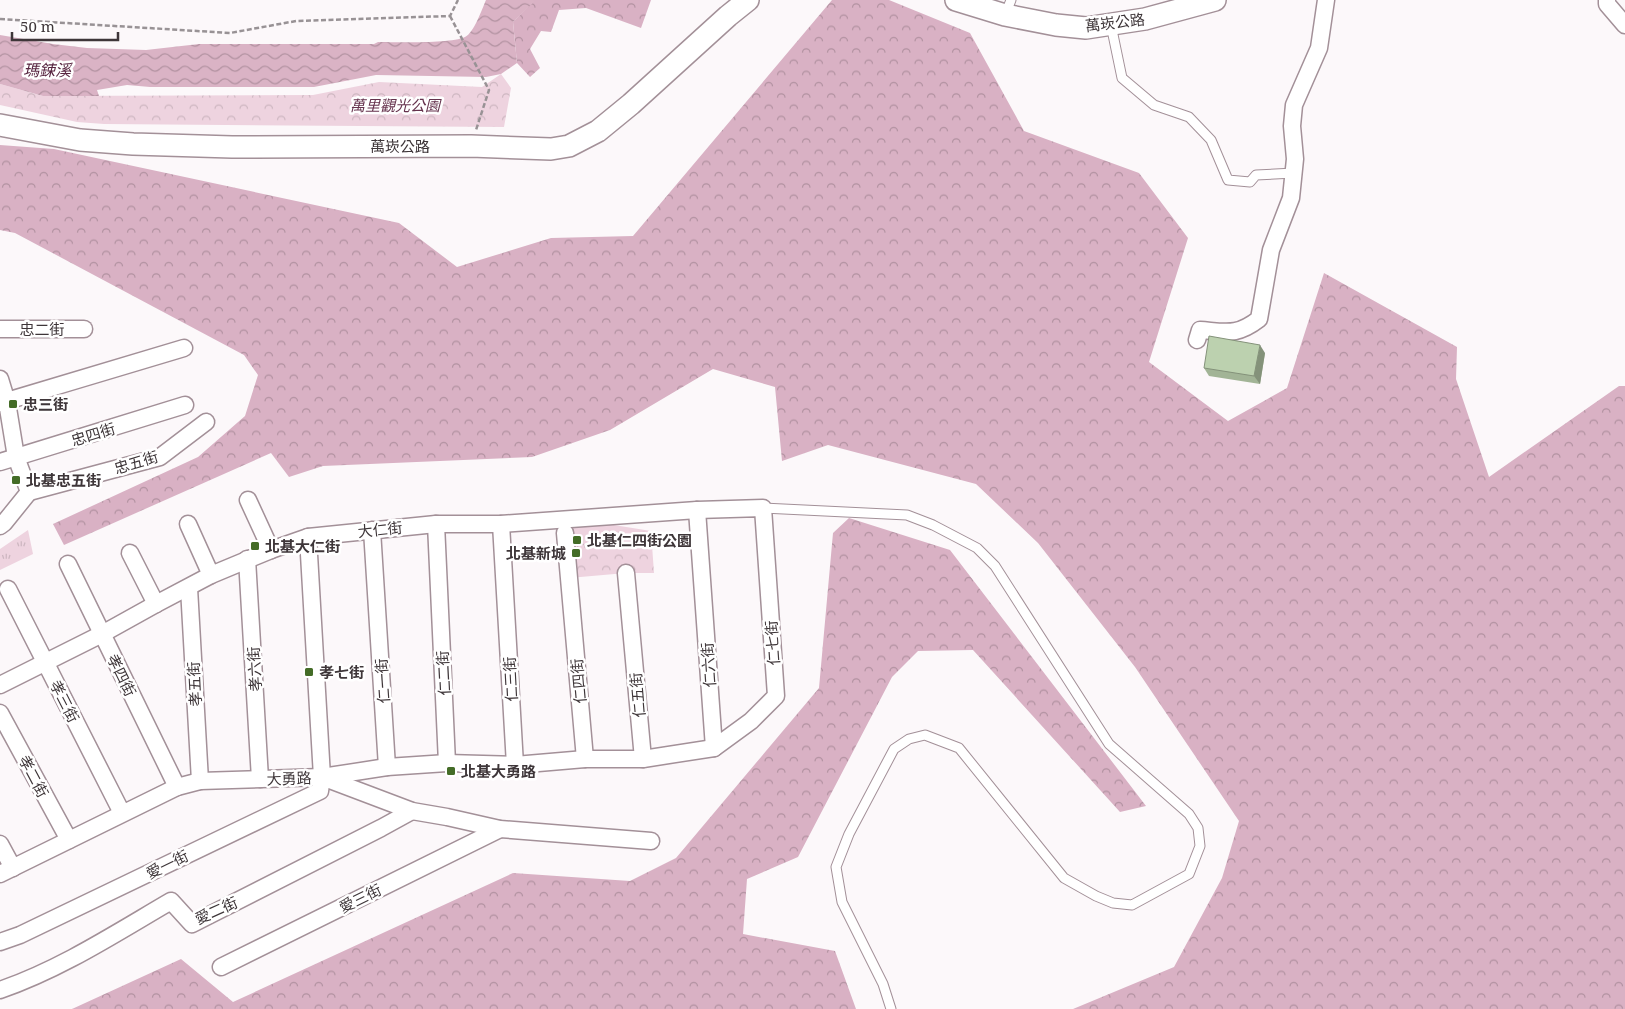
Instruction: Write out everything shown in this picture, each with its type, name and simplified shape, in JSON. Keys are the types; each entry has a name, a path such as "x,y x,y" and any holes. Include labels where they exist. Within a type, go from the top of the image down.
{"street":[{"name":"萬崁公路","path":"0,124 80,140 133,144 232,147 471,146 551,149 570,146 598,131 631,104 748,0"},
{"name":"萬崁公路","path":"956,0 1008,8 1056,24 1086,28 1145,19 1215,0"},
{"path":"1197,340 1200,330 1233,333 1248,328 1259,319 1271,250 1291,198 1295,159 1292,126 1294,105 1319,48 1326,0"},
{"path":"1607,0 1607,4 1625,25"},
{"name":"忠二街","path":"0,329 84,329"},
{"path":"3,402 184,348"},
{"path":"0,379 3,402 16,457 29,492 0,526"},
{"name":"忠四街","path":"0,462 185,406"},
{"name":"忠五街","path":"29,492 160,456 206,422"},
{"path":"248,500 272,550"},
{"name":"大仁街","path":"0,685 102,634 211,575 247,559 308,537 436,524 501,524 697,510 763,508"},
{"name":"仁七街","path":"714,748 751,721 776,696 763,508"},
{"name":"仁六街","path":"697,510 714,748"},
{"path":"188,524 211,575"},
{"name":"仁二街","path":"436,524 447,763"},
{"name":"仁三街","path":"501,524 515,765"},
{"name":"仁一街","path":"372,530 387,766"},
{"name":"仁四街","path":"565,533 585,759"},
{"path":"308,537 322,776 387,766 447,763 515,765 585,759 644,759 714,748"},
{"path":"130,553 156,604"},
{"name":"孝六街","path":"247,559 260,779"},
{"name":"孝四街","path":"68,564 177,787"},
{"name":"仁五街","path":"626,573 644,759"},
{"name":"孝五街","path":"189,588 200,781"},
{"name":"孝三街","path":"8,589 122,813"},
{"name":"孝二街","path":"0,713 69,840"},
{"name":"大勇路","path":"7,871 177,787 200,781 322,776 412,811 447,816 500,830 651,841"},
{"name":"愛一街","path":"0,942 20,935 320,791 322,776"},
{"name":"愛二街","path":"0,990 67,960 171,901 192,924 412,811"},
{"name":"愛三街","path":"221,967 500,830"},
{"path":"0,844 7,871"}],"lane":[{"path":"1111,25 1122,78 1154,104 1189,117 1211,140 1228,180 1250,182 1256,174 1294,173"},
{"path":"763,508 907,515 932,525 977,548 995,566 1108,744 1189,814 1198,828 1200,846 1189,874 1132,905 1113,903 1064,878 959,748 925,735 908,739 894,749 849,834 836,867 842,902 883,984 890,1009"}],"path":[{"path":"451,16 458,0"},
{"path":"0,19 230,33 296,21 451,16"},
{"path":"451,16 489,90 471,146"}],"green space":[{"path":"533,0 651,0 641,28 586,8 559,10 551,32 541,31 530,49 540,68 530,77 517,63 513,22"},
{"path":"832,0 889,0 970,33 1024,131 1139,173 1188,238 1149,362 1228,421 1287,388 1324,273 1457,347 1456,379 1489,477 1619,386 1625,386 1625,1009 1073,1009 1174,967 1222,878 1239,821 1135,667 1038,543 976,484 828,445 782,461 775,387 713,369 610,430 532,457 323,466 289,477 271,453 64,545 53,524 198,457 245,416 258,375 244,355 15,233 0,230 0,145 54,149 399,223 457,267 551,238 633,236"},
{"name":"萬里觀光公園","path":"501,74 511,88 504,127 104,124 77,122 0,105 0,84 43,96 313,95 379,82 482,87"},
{"path":"552,515 651,531 654,573 626,573 569,578"},
{"path":"849,518 950,550 1146,806 1120,812 973,650 918,651 892,677 798,857 747,879 743,934 835,951 856,1009 72,1009 181,959 233,1002 513,873 630,881 676,858 819,688 833,533"},
{"path":"28,530 33,554 0,570 0,549"}],"water":[{"name":"瑪鋉溪","path":"486,0 533,0 534,2 513,22 517,63 501,74 486,77 376,75 314,87 150,87 127,85 97,90 99,96 43,96 0,84 0,35 87,48 146,50 199,44 436,42 458,39 468,35 472,31"}],"building":[{"path":"1209,336 1260,345 1254,376 1204,368"}],"place":[{"name":"忠三街","path":"13,404"},
{"name":"北基忠五街","path":"16,480"},
{"name":"北基仁四街公園","path":"577,540"},
{"name":"北基大仁街","path":"255,546"},
{"name":"北基新城","path":"576,553"},
{"name":"孝七街","path":"309,672"},
{"name":"北基大勇路","path":"451,771"}]}
